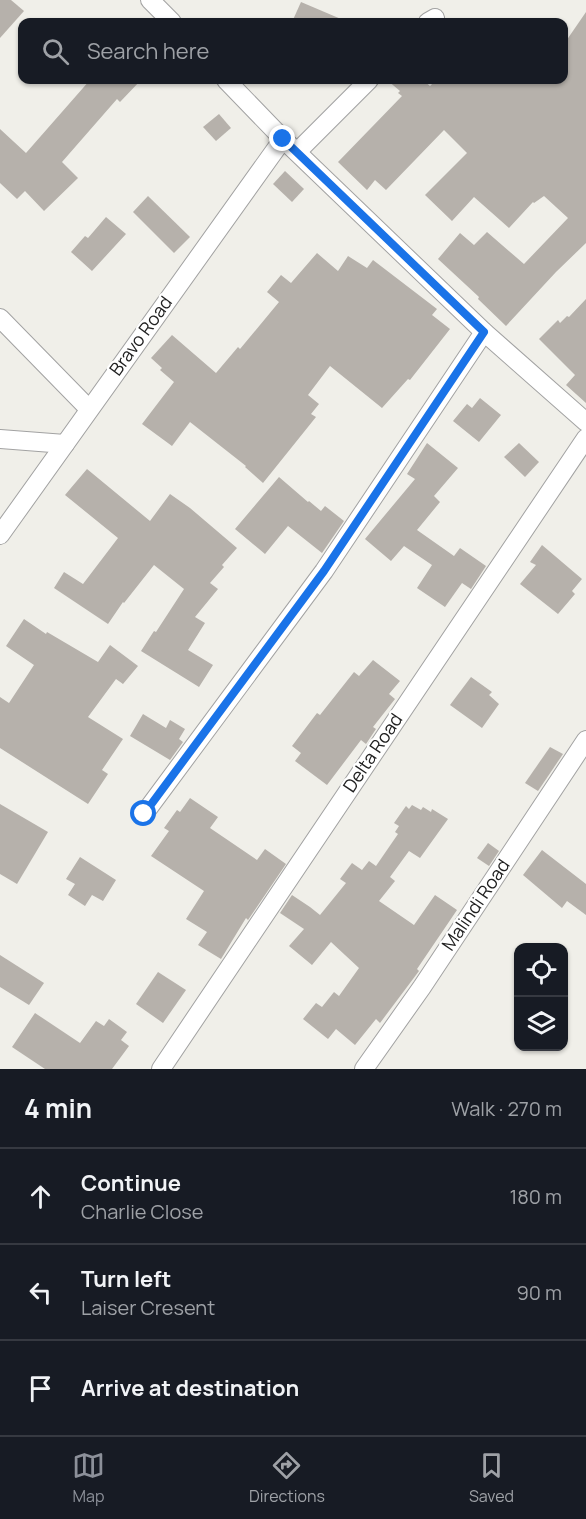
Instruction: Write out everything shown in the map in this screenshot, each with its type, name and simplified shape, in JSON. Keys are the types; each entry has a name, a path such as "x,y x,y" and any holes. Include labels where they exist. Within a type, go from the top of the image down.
{"street":[{"path":"150,0 168,18"},
{"path":"230,84 283,139 484,332 586,422"},
{"path":"297,152 365,84"},
{"name":"Bravo Road","path":"0,535 283,139"},
{"path":"0,318 89,409"},
{"path":"144,814 324,571 484,332"},
{"name":"Delta Road","path":"161,1069 586,438"},
{"path":"0,439 65,444"},
{"name":"Malindi Road","path":"364,1069 422,987 586,740"}],"building":[{"path":"0,0 11,0 24,11 0,38"},
{"path":"301,2 339,18 294,18"},
{"path":"586,12 586,243 506,326 438,259 460,233 474,245 487,232 524,264 568,218 544,196 533,202 509,228 474,197 452,221 425,195 467,153 444,130 386,190 375,180 367,190 338,162 402,96 392,84 428,84 430,86 432,84 568,84 568,38"},
{"path":"86,84 137,84 120,102 117,99 62,162 78,178 44,211 25,191 17,199 0,183 0,129 26,153"},
{"path":"219,114 231,128 216,141 203,127"},
{"path":"285,171 304,189 292,202 273,184"},
{"path":"148,196 190,237 174,253 133,212"},
{"path":"106,217 126,234 92,271 71,252 85,236 88,238"},
{"path":"317,253 338,271 348,256 367,268 373,260 437,309 432,315 450,329 410,380 408,379 382,408 330,366 308,395 319,404 311,414 316,417 263,483 246,466 190,422 172,446 142,424 174,382 160,370 162,368 151,358 172,335 216,373 238,347 240,349 279,302 267,292 281,275 291,283"},
{"path":"586,299 586,403 566,385 575,375 539,339 558,320 560,323 567,316 569,317"},
{"path":"480,398 501,415 479,442 453,421 467,404 472,408"},
{"path":"427,443 458,468 434,496 440,502 417,530 454,556 460,548 486,566 471,589 462,583 445,607 417,588 432,565 404,546 391,561 365,539 415,479 407,474"},
{"path":"519,443 539,462 525,477 504,457"},
{"path":"87,469 150,521 170,494 237,548 210,583 218,589 195,617 205,623 188,650 213,665 199,687 141,651 184,589 154,565 108,624 54,588 64,572 83,584 118,538 65,495"},
{"path":"279,477 321,511 325,506 344,521 322,553 288,526 265,554 235,529"},
{"path":"542,545 582,579 572,591 575,594 558,614 520,584 536,565 530,562"},
{"path":"24,619 46,634 47,632 98,662 110,645 138,666 123,684 116,679 88,717 123,739 102,770 108,774 88,804 0,748 0,697 9,703 34,665 6,646"},
{"path":"373,660 400,681 389,694 395,699 373,727 376,729 366,744 361,740 327,785 295,761 301,753 292,746 317,713 320,715 354,672 359,676"},
{"path":"471,677 492,692 489,695 499,704 482,728 450,705"},
{"path":"143,714 166,728 170,720 185,729 179,739 183,742 170,760 130,736"},
{"path":"550,747 563,754 538,791 525,783"},
{"path":"190,798 218,817 210,828 257,860 265,849 286,864 248,920 246,918 221,959 198,945 207,932 186,919 204,891 151,856 169,831 164,828 177,810 180,812"},
{"path":"0,804 48,832 17,884 0,874"},
{"path":"412,805 421,810 423,807 431,812 432,809 448,819 420,858 409,851 390,877 395,881 379,901 414,925 435,895 457,910 417,969 419,971 380,1023 376,1019 355,1045 336,1029 328,1039 303,1019 316,1003 322,1007 334,992 339,996 359,968 331,942 312,965 289,946 304,929 280,913 292,895 320,915 346,883 340,879 352,863 362,870 369,861 376,866 398,834 395,832 399,826 394,823 406,806 409,809"},
{"path":"488,843 499,851 489,866 477,858"},
{"path":"542,850 586,884 586,915 567,901 562,908 523,875"},
{"path":"80,857 116,880 103,901 92,895 85,906 68,895 75,884 66,879"},
{"path":"0,955 44,983 29,1005 0,987"},
{"path":"158,972 186,990 163,1023 136,1004"},
{"path":"35,1013 80,1043 96,1021 104,1026 109,1019 127,1032 121,1040 129,1046 112,1069 45,1069 12,1047"}],"route":[{"path":"144,814 324,571 484,332 283,139"}]}
